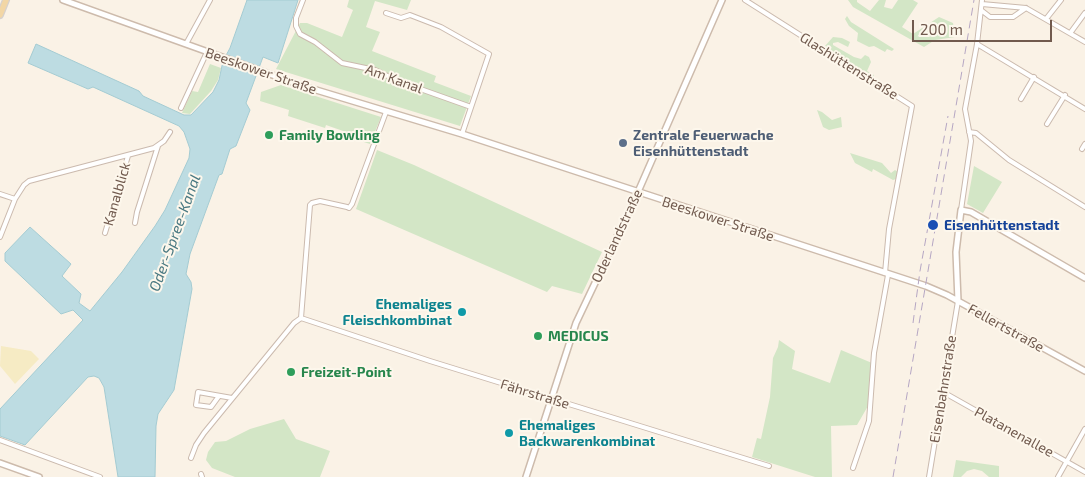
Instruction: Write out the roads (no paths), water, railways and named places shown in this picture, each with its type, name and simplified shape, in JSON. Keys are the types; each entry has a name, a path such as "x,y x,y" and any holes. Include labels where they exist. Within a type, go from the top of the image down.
{"main road":[{"path":"0,15 6,0"}],"street":[{"name":"Beeskower Straße","path":"63,0 303,86 462,134 926,286"},
{"path":"186,44 210,0"},
{"name":"Am Kanal","path":"302,0 296,18 296,26 300,34 315,42 342,62 375,70 472,107"},
{"name":"Oderlandstraße","path":"526,477 576,323 637,192 722,0"},
{"name":"Glashüttenstraße","path":"745,0 912,106 889,230 887,274"},
{"path":"1046,19 1061,0"},
{"path":"958,301 956,252 971,141 965,109 977,44 982,2 1026,8 1085,42"},
{"path":"981,10 990,17 1012,17 1026,8"},
{"path":"1070,32 1085,12"},
{"path":"386,13 401,18 410,15 441,27 489,54 462,134"},
{"path":"977,44 1085,108"},
{"path":"181,108 207,52"},
{"path":"1020,99 1034,77"},
{"path":"1047,124 1065,95"},
{"path":"191,458 200,439 232,398 294,323 301,318 310,206 315,201 347,207 352,204 386,112"},
{"path":"0,237 15,199 29,181 154,148 164,142 170,132"},
{"path":"969,132 976,133 1009,160 1085,207"},
{"path":"1082,149 1085,144"},
{"path":"135,223 136,212 159,145"},
{"name":"Kanalblick","path":"106,233 128,156"},
{"path":"0,194 15,199"},
{"path":"962,210 971,212 1085,278"},
{"path":"853,468 869,421 874,353 887,274"},
{"name":"Fellertstraße","path":"926,286 947,295 1085,371"},
{"path":"947,295 958,288"},
{"name":"Eisenbahnstraße","path":"929,477 958,301"},
{"name":"Fährstraße","path":"301,318 551,399 769,466"},
{"path":"219,396 211,407 196,405 198,392 232,398"},
{"name":"Platanenallee","path":"943,392 1085,472"},
{"path":"1058,477 1085,429"},
{"path":"0,440 100,477"},
{"path":"0,463 39,477"}],"water":[{"name":"Oder-Spree-Kanal","path":"247,0 298,0 278,63 263,57 246,103 250,110 236,146 230,149 222,174 219,175 190,254 186,274 191,282 192,289 174,390 158,414 155,477 118,477 104,387 99,378 94,376 88,377 25,445 0,436 0,409 83,320 73,310 61,314 5,261 5,253 30,227 71,264 62,276 81,294 79,303 90,311 122,272 165,210 189,158 190,149 184,132 179,126 93,87 88,89 28,63 36,44 139,91 143,96 184,115 191,115 213,92 219,80 223,61 230,48"}],"railway":[{"path":"893,477 974,0"},
{"path":"913,323 920,271 948,116"}],"place":[{"name":"Family Bowling","path":"269,135"},
{"name":"Zentrale Feuerwache Eisenhüttenstadt","path":"623,143"},
{"name":"Eisenhüttenstadt","path":"933,225"},
{"name":"Ehemaliges Fleischkombinat","path":"462,312"},
{"name":"MEDICUS","path":"538,336"},
{"name":"Freizeit-Point","path":"291,372"},
{"name":"Ehemaliges Backwarenkombinat","path":"509,433"}]}
